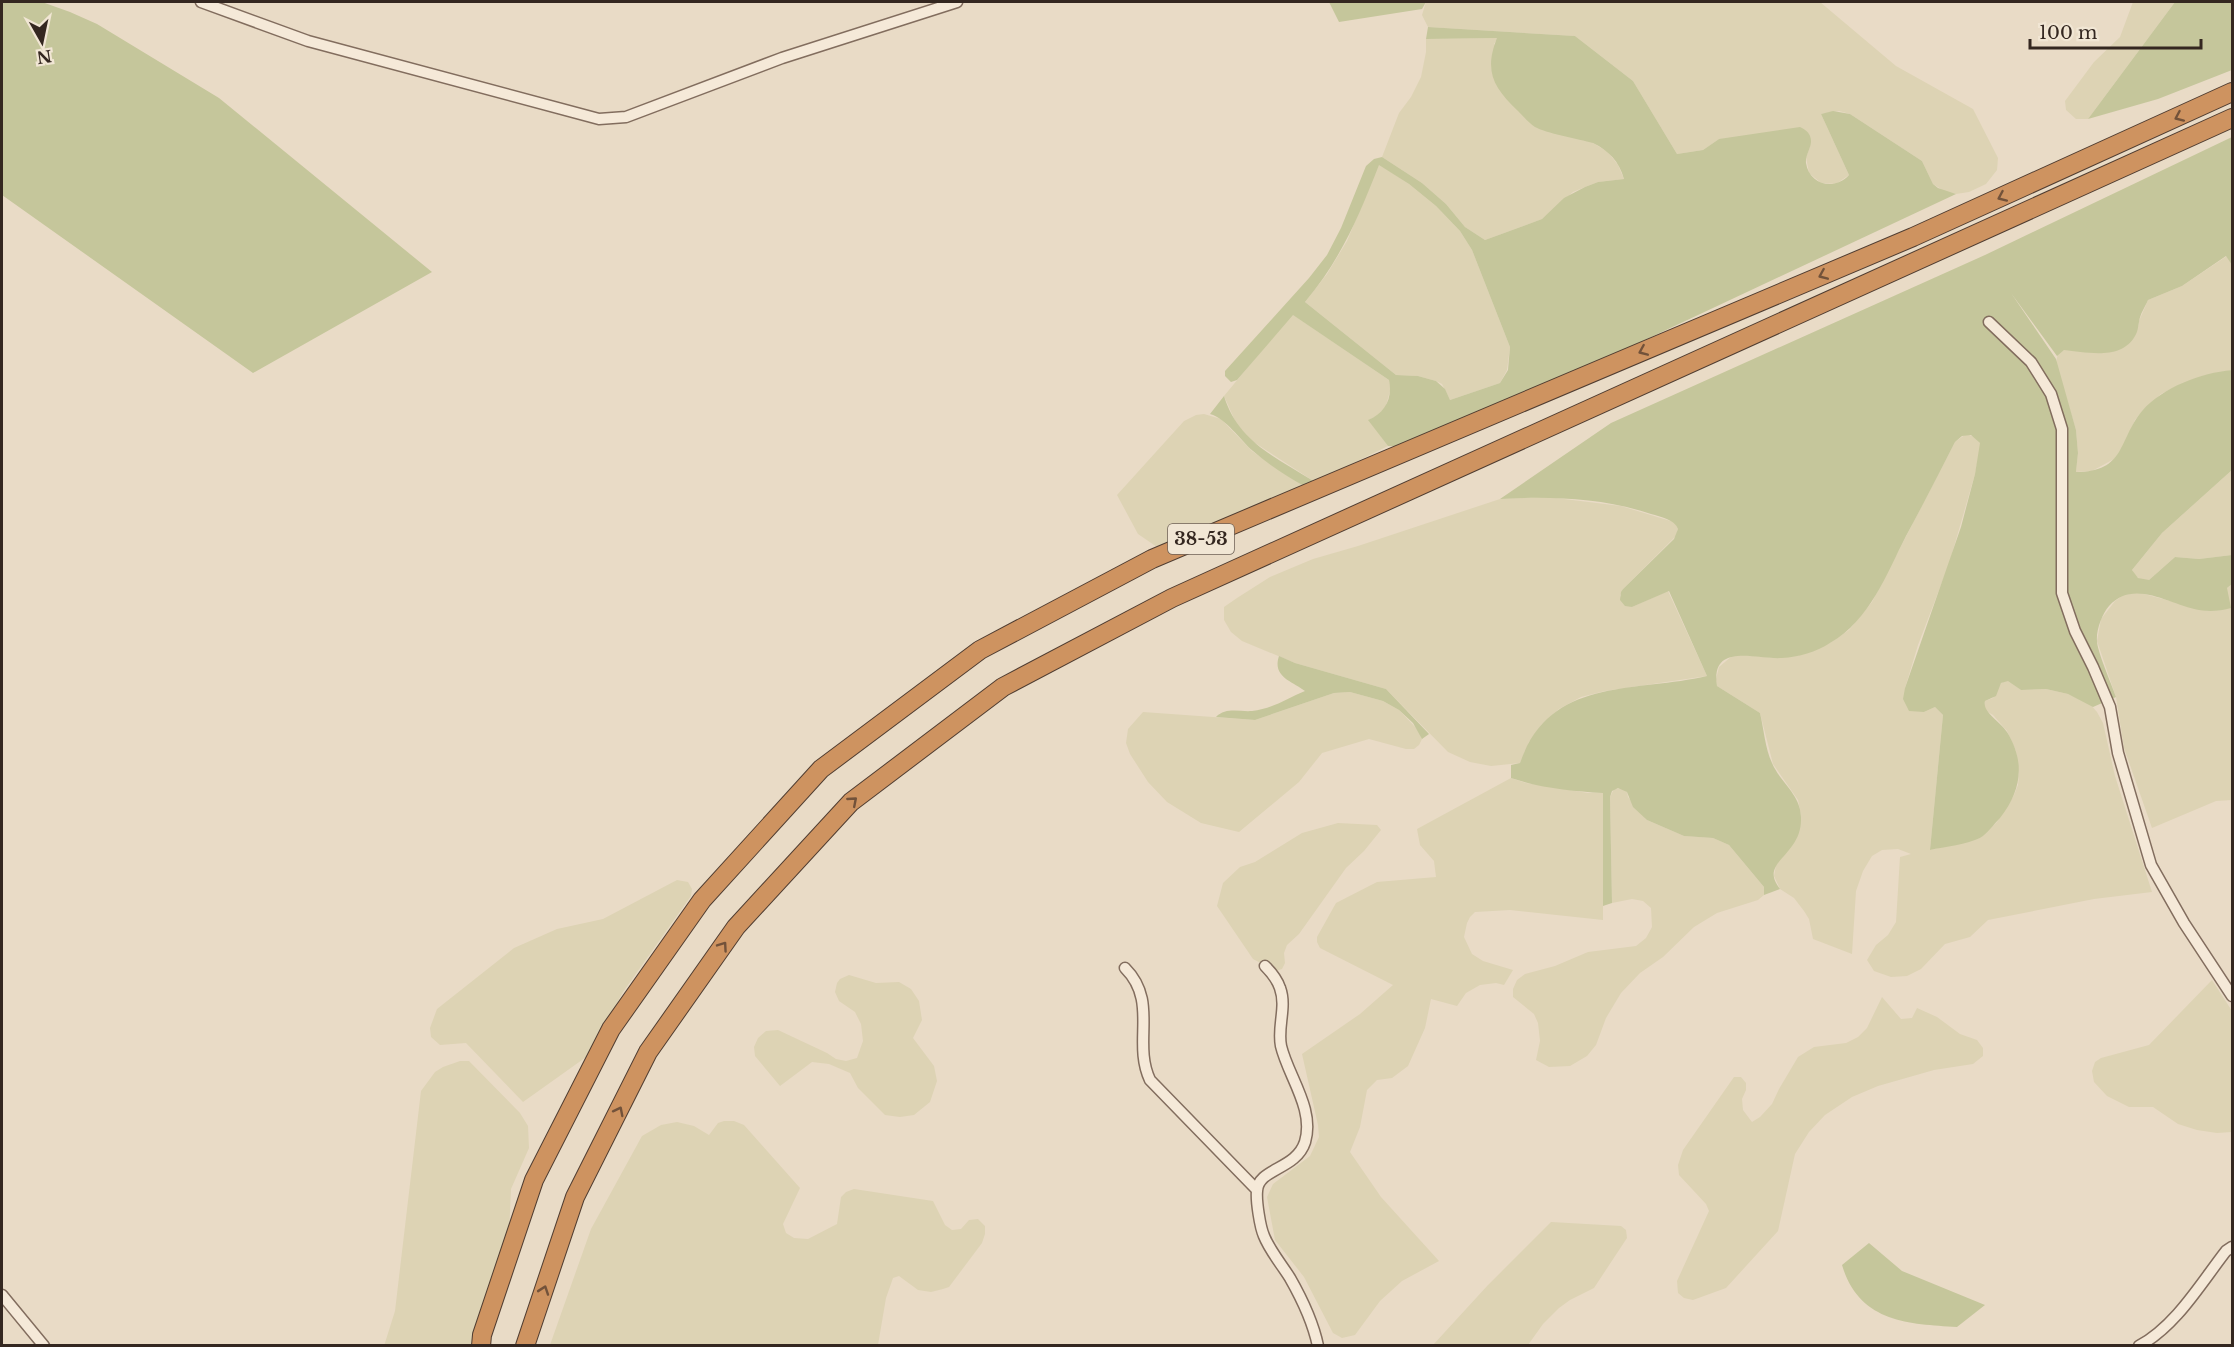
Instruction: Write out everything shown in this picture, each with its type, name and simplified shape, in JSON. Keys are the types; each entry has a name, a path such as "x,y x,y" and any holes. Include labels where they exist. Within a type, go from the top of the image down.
{"highway":[{"name":"38-53","path":"481,1346 482,1335 539,1170 611,1029 702,900 821,769 980,650 1152,559 1913,237 2232,92"},
{"name":"38-53","path":"525,1346 575,1197 601,1145 648,1052 736,927 851,802 1003,687 1172,598 2232,118"}],"street":[{"path":"201,2 308,41 599,119 626,117 782,58 957,2"},
{"path":"1989,322 2031,362 2051,394 2062,429 2064,477 2062,593 2074,631 2110,707 2118,753 2151,865 2184,923 2232,996"},
{"path":"1265,966 1281,988 1283,1011 1281,1046 1298,1091 1307,1127 1301,1151 1294,1160 1263,1176 1257,1190 1264,1236 1292,1281 1312,1323 1318,1346"},
{"path":"1125,968 1140,987 1145,1013 1142,1054 1144,1068 1150,1080 1257,1190"},
{"path":"2139,1346 2153,1338 2185,1304 2232,1246"},
{"path":"2,1295 44,1346"}],"shaded area":[{"path":"1426,2 1820,2 1896,66 1973,109 1998,158 1997,170 1986,184 1969,192 1956,194 1944,191 1933,184 1922,161 1850,114 1839,111 1821,114 1849,175 1836,184 1821,183 1809,173 1806,157 1810,147 1719,139 1703,150 1677,154 1633,81 1575,36 1428,27 1422,15"},
{"path":"2133,2 2175,2 2088,119 2076,119 2066,110 2065,101 2094,62 2120,37"},
{"path":"1498,38 1494,44 1593,143 1608,152 1618,165 1624,179 1598,182 1573,192 1542,219 1485,240 1465,227 1446,204 1422,183 1382,157 1399,113 1411,97 1421,77 1426,39"},
{"path":"1379,164 1436,206 1460,231 1472,250 1510,347 1507,370 1500,383 1450,400 1442,384 1436,381 1418,376 1396,375 1305,302 1327,274 1347,241"},
{"path":"2227,256 2232,265 2232,370 2203,376 2161,394 2135,420 2124,446 2114,459 2092,471 2076,472 2078,453 2076,430 2056,363 2058,353 2064,350 2110,352 2124,347 2138,327 2148,300 2182,286"},
{"path":"1292,314 1389,380 1391,387 1386,406 1379,415 1369,420 1388,446 1315,482 1249,439 1236,423 1224,396"},
{"path":"1204,414 1221,419 1252,451 1304,486 1165,548 1157,547 1138,534 1117,495 1184,421"},
{"path":"1966,434 1975,437 1981,444 1975,474 1949,564 1918,645 1905,688 1924,712 1935,707 1943,715 1930,850 1980,838 1997,822 2014,795 2019,774 2016,751 2007,731 1993,715 1986,711 1984,706 1985,701 1993,698 2001,683 2008,680 2021,690 2046,689 2068,694 2090,704 2097,712 2103,723 2115,776 2152,892 2094,899 1988,920 1970,937 1945,944 1921,969 1907,976 1891,977 1874,971 1867,960 1876,945 1888,935 1896,922 1900,857 1911,854 1898,849 1882,850 1872,856 1863,871 1856,891 1852,954 1813,939 1809,919 1794,898 1780,889 1774,876 1776,865 1801,815 1798,800 1773,764 1760,713 1717,686 1716,679 1719,667 1732,656 1743,654 1770,658 1797,656 1830,643 1849,630 1872,602 1955,442"},
{"path":"2232,470 2232,555 2199,559 2175,557 2149,580 2142,580 2135,576 2132,570 2162,533"},
{"path":"1548,497 1621,506 1674,522 1678,529 1676,536 1623,589 1620,596 1632,607 1668,591 1707,676 1605,691 1581,697 1559,709 1542,724 1529,742 1520,763 1491,766 1470,762 1448,752 1386,689 1295,663 1242,641 1231,632 1224,620 1224,607 1237,598 1270,577 1313,559 1500,499"},
{"path":"2232,584 2232,800 2216,801 2152,828 2124,748 2116,697 2097,641 2101,619 2115,601 2122,596 2137,592 2207,611 2223,610 2227,588"},
{"path":"1350,692 1383,701 1399,710 1418,730 1422,739 1419,745 1414,749 1406,749 1369,739 1322,753 1299,782 1239,832 1201,823 1167,802 1148,782 1130,754 1126,743 1128,729 1143,712 1255,720 1334,693"},
{"path":"1511,778 1526,783 1588,793 1603,793 1603,920 1510,910 1475,912 1470,917 1464,937 1472,954 1483,961 1513,970 1504,985 1496,983 1480,985 1466,993 1457,1006 1431,999 1425,1028 1408,1066 1392,1078 1377,1080 1367,1090 1360,1127 1350,1152 1381,1197 1439,1261 1402,1281 1380,1301 1355,1335 1342,1338 1333,1333 1304,1277 1275,1240 1267,1197 1273,1184 1310,1156 1319,1137 1302,1054 1360,1014 1393,985 1320,948 1317,937 1336,903 1377,882 1436,877 1434,861 1420,845 1417,829"},
{"path":"1621,788 1627,792 1628,797 1647,820 1684,836 1713,838 1729,845 1764,887 1764,895 1758,900 1717,913 1694,927 1663,957 1640,973 1621,993 1606,1018 1596,1045 1587,1056 1570,1066 1549,1067 1536,1060 1540,1041 1538,1023 1534,1014 1513,997 1513,989 1517,980 1525,974 1555,966 1588,952 1636,946 1646,938 1652,927 1651,908 1643,901 1632,899 1612,903 1610,797 1614,789"},
{"path":"1338,823 1377,825 1381,830 1346,868 1299,934 1287,945 1284,953 1285,963 1282,969 1276,971 1253,959 1217,906 1223,883 1240,867 1255,862 1302,833"},
{"path":"677,880 688,882 692,889 691,896 623,992 589,1055 523,1102 466,1043 440,1045 431,1037 430,1028 437,1009 514,948 557,929 603,919"},
{"path":"849,975 876,983 899,982 911,989 919,1001 922,1020 913,1038 934,1066 937,1081 930,1102 914,1115 900,1117 885,1115 858,1088 850,1073 829,1064 812,1062 780,1086 755,1056 754,1047 758,1038 766,1031 778,1030 836,1059 846,1061 857,1058 863,1041 861,1024 855,1012 839,1001 835,992 840,979"},
{"path":"2212,980 2232,1011 2232,1132 2217,1133 2197,1130 2178,1124 2153,1107 2129,1107 2107,1096 2094,1082 2092,1071 2095,1062 2101,1058 2149,1045"},
{"path":"1882,997 1901,1019 1912,1018 1917,1008 1937,1017 1960,1034 1977,1040 1983,1048 1983,1056 1973,1064 1934,1070 1878,1086 1852,1097 1825,1115 1809,1132 1795,1154 1778,1231 1726,1288 1693,1300 1684,1298 1678,1293 1677,1281 1709,1211 1706,1204 1679,1175 1678,1165 1683,1150 1734,1077 1741,1077 1746,1083 1742,1099 1743,1110 1752,1122 1772,1104 1798,1057 1814,1047 1846,1043 1858,1037 1867,1028"},
{"path":"460,1061 469,1061 520,1113 528,1126 529,1148 511,1189 509,1234 478,1346 384,1346 395,1311 421,1091 435,1072"},
{"path":"734,1121 744,1125 800,1188 783,1224 786,1233 794,1238 808,1239 837,1224 841,1197 854,1189 933,1201 945,1225 952,1230 961,1229 969,1220 978,1219 985,1226 982,1243 949,1287 931,1292 918,1290 899,1276 893,1278 886,1298 878,1345 550,1345 591,1229 642,1136 661,1125 677,1122 694,1126 709,1135 718,1123"},
{"path":"1551,1222 1621,1226 1626,1230 1627,1238 1594,1288 1559,1308 1543,1324 1528,1345 1433,1345 1488,1285"}],"green space":[{"path":"2,2 42,2 70,12 97,24 219,98 432,272 253,373 2,195"},
{"path":"1329,2 1426,2 1422,9 1339,22"},
{"path":"2175,2 2232,2 2232,70 2158,99 2088,119"},
{"path":"1428,27 1575,36 1633,81 1677,154 1703,150 1719,139 1800,127 1808,133 1811,140 1806,159 1808,170 1817,181 1823,183 1837,183 1849,175 1821,114 1833,111 1850,114 1922,161 1933,184 1938,188 1956,194 1417,447 1388,446 1368,420 1383,409 1389,399 1389,380 1293,315 1237,380 1231,382 1225,376 1225,371 1327,255 1341,228 1366,166 1374,159 1382,157 1422,183 1446,204 1465,227 1485,240 1542,219 1564,198 1585,187 1598,182 1624,179 1613,157 1604,149 1593,143 1535,127 1509,102 1497,86 1491,69 1497,38 1426,39","holes":["1379,165 1409,184 1436,206 1460,231 1472,250 1510,347 1508,370 1500,383 1450,400 1445,389 1436,381 1418,376 1396,375 1305,302 1329,270 1348,237"]},
{"path":"2232,137 2232,265 2226,256 2182,286 2148,300 2140,316 2136,334 2129,344 2112,352 2092,353 2064,350 2057,356 2011,293 2056,359 2076,430 2078,453 2076,472 2092,471 2104,467 2113,460 2142,411 2161,395 2195,378 2232,370 2232,470 2162,533 2132,570 2138,578 2149,580 2175,557 2199,559 2232,555 2232,584 2227,588 2231,608 2215,611 2199,610 2141,594 2130,594 2119,598 2104,613 2097,637 2099,652 2116,697 2093,707 2068,694 2046,689 2021,690 2008,681 2001,683 1996,696 1985,701 1985,705 1989,713 2007,732 2017,755 2019,766 2013,798 2000,818 1980,838 1963,844 1930,850 1943,715 1935,707 1924,712 1909,711 1903,699 1961,527 1975,474 1980,443 1971,435 1962,436 1955,442 1884,581 1856,622 1830,643 1813,651 1782,658 1738,656 1728,658 1721,663 1717,672 1717,686 1760,713 1772,763 1798,804 1800,830 1792,846 1774,871 1780,889 1764,895 1764,887 1729,845 1713,838 1684,836 1647,820 1633,807 1627,792 1618,788 1612,791 1610,797 1612,903 1603,906 1603,793 1556,788 1511,778 1511,765 1520,763 1534,735 1552,715 1573,702 1598,693 1707,676 1669,591 1632,607 1625,606 1620,600 1623,589 1674,539 1678,529 1667,519 1614,504 1558,498 1500,499 1611,423 1985,255"},
{"path":"1224,396 1230,412 1249,437 1273,456 1315,482 1304,486 1284,474 1253,451 1222,420 1210,414"},
{"path":"1279,656 1295,663 1386,689 1429,734 1422,739 1413,723 1399,710 1383,701 1350,692 1334,693 1255,720 1216,717 1228,711 1252,711 1266,708 1305,691 1281,674 1278,669"},
{"path":"1869,1243 1902,1271 1985,1305 1957,1327 1903,1321 1873,1309 1860,1298 1850,1284 1842,1265"}]}
